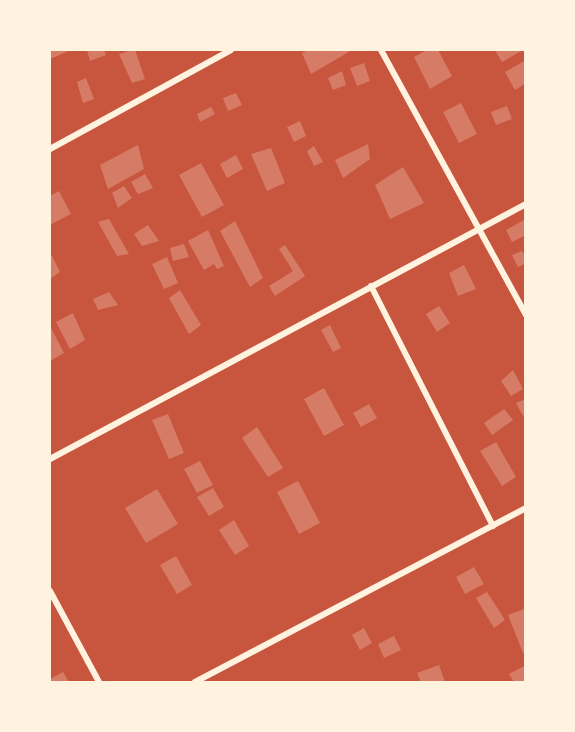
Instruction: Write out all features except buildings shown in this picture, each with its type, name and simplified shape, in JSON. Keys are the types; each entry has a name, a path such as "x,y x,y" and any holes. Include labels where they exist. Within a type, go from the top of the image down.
{"street":[{"path":"50,149 231,50"},
{"path":"381,50 525,315"},
{"path":"50,459 525,204"},
{"path":"371,286 494,526"},
{"path":"195,682 525,508"},
{"path":"50,591 99,682"}]}
